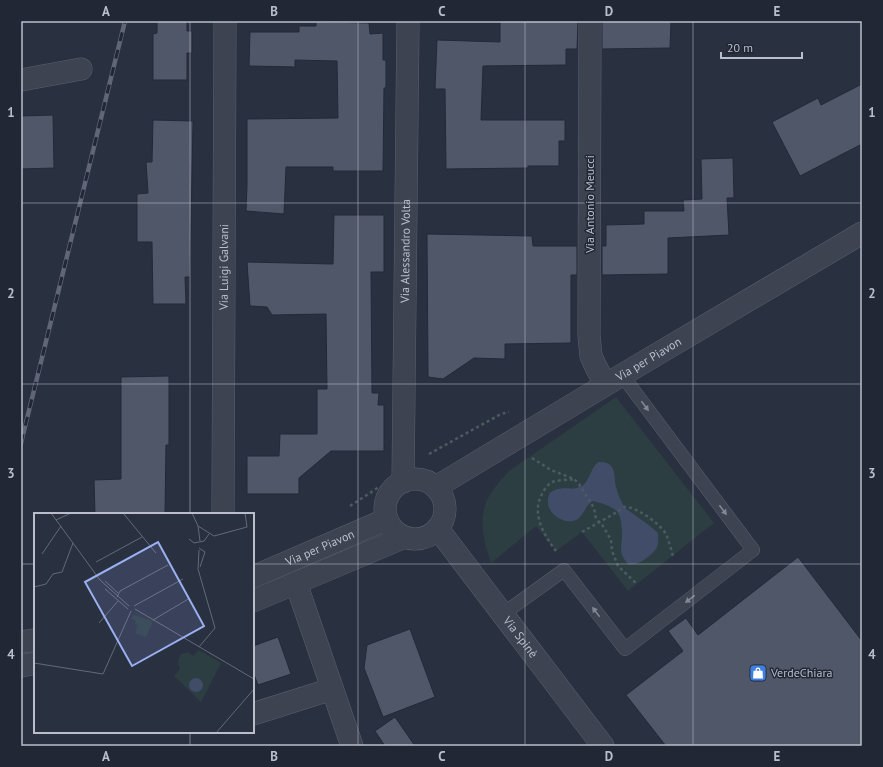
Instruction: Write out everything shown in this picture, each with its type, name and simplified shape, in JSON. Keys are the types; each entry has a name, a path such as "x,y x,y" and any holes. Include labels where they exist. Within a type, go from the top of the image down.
{"street":[{"name":"Via Luigi Galvani","path":"223,513 225,21"},
{"name":"Via Alessandro Volta","path":"403,482 408,21"},
{"name":"Via Antonio Meucci","path":"590,21 589,335 591,356 596,367 614,380"},
{"path":"21,80 81,69"},
{"name":"Via per Piavon","path":"436,487 862,234"},
{"path":"412,480 429,482 436,487 442,495 445,503 443,521 438,529 431,535 414,539 405,538 397,533 391,527 387,519 387,501 390,494 403,482 412,480"},
{"name":"Via per Piavon","path":"254,577 387,519"},
{"name":"Via Spinè","path":"438,529 603,746"},
{"path":"254,601 405,538"},
{"path":"296,583 352,746"},
{"path":"21,642 34,640"},
{"path":"21,666 34,663"},
{"path":"254,714 332,689"}],"lane":[{"path":"502,614 564,570 625,649 754,550 614,380"}],"path":[{"path":"531,456 551,470 574,479 581,487 594,508 598,523 603,526 610,540 612,551 618,566 637,584"},
{"path":"556,551 540,525 538,504 544,490 551,483 574,479"},
{"path":"582,532 624,507 632,507 651,520 666,534 673,556"}],"shaded area":[{"path":"616,397 714,523 628,591 582,532 556,551 536,526 491,563 484,536 483,518 487,501 495,487 509,471"}],"water":[{"path":"598,462 609,464 612,467 615,484 625,508 658,533 658,544 656,549 647,558 635,564 628,564 622,555 621,522 618,513 613,508 593,501 588,505 579,518 576,520 565,521 554,515 548,505 550,493 554,490 562,488 578,488 582,486"}],"building":[{"path":"157,21 187,21 187,31 192,31 192,53 187,53 187,80 153,80 153,34 157,33"},
{"path":"500,21 578,21 577,49 566,49 566,65 483,66 481,120 565,120 565,141 559,141 559,166 446,169 445,89 435,89 437,40 500,42"},
{"path":"602,21 671,21 670,48 602,49"},
{"path":"316,22 369,23 370,34 383,33 383,60 386,60 386,88 384,88 383,171 333,171 333,167 286,167 284,214 246,211 247,119 338,118 337,61 295,60 295,67 249,66 250,32 299,32 299,26 316,26"},
{"path":"862,84 862,144 800,176 772,122 818,98 821,105"},
{"path":"53,115 54,168 21,169 21,116"},
{"path":"153,120 193,121 190,277 185,277 186,304 153,304 152,242 137,242 137,194 148,193 146,162 152,162"},
{"path":"733,158 734,198 727,198 729,235 668,238 668,274 602,275 602,246 606,246 606,225 644,224 644,211 684,211 683,200 702,199 701,159"},
{"path":"334,215 384,215 384,272 371,272 372,393 379,393 378,405 384,405 384,451 331,451 299,478 299,494 247,494 247,456 279,456 280,434 317,434 317,389 327,389 326,314 272,315 267,307 250,306 247,262 333,264"},
{"path":"427,234 532,236 533,246 577,246 577,275 571,275 571,343 505,344 505,359 474,358 443,379 428,377"},
{"path":"169,376 169,445 166,445 165,513 95,513 94,480 121,479 121,377"},
{"name":"VerdeChiara","path":"798,557 862,641 862,746 666,746 626,695 683,651 668,631 686,618 698,635"},
{"path":"410,629 435,697 383,717 364,668 367,645"},
{"path":"278,637 291,674 258,685 254,675 254,646"},
{"path":"395,717 415,746 385,746 375,731"}],"railway":[{"path":"21,443 125,21"}],"place":[{"name":"VerdeChiara","path":"758,673"}]}
